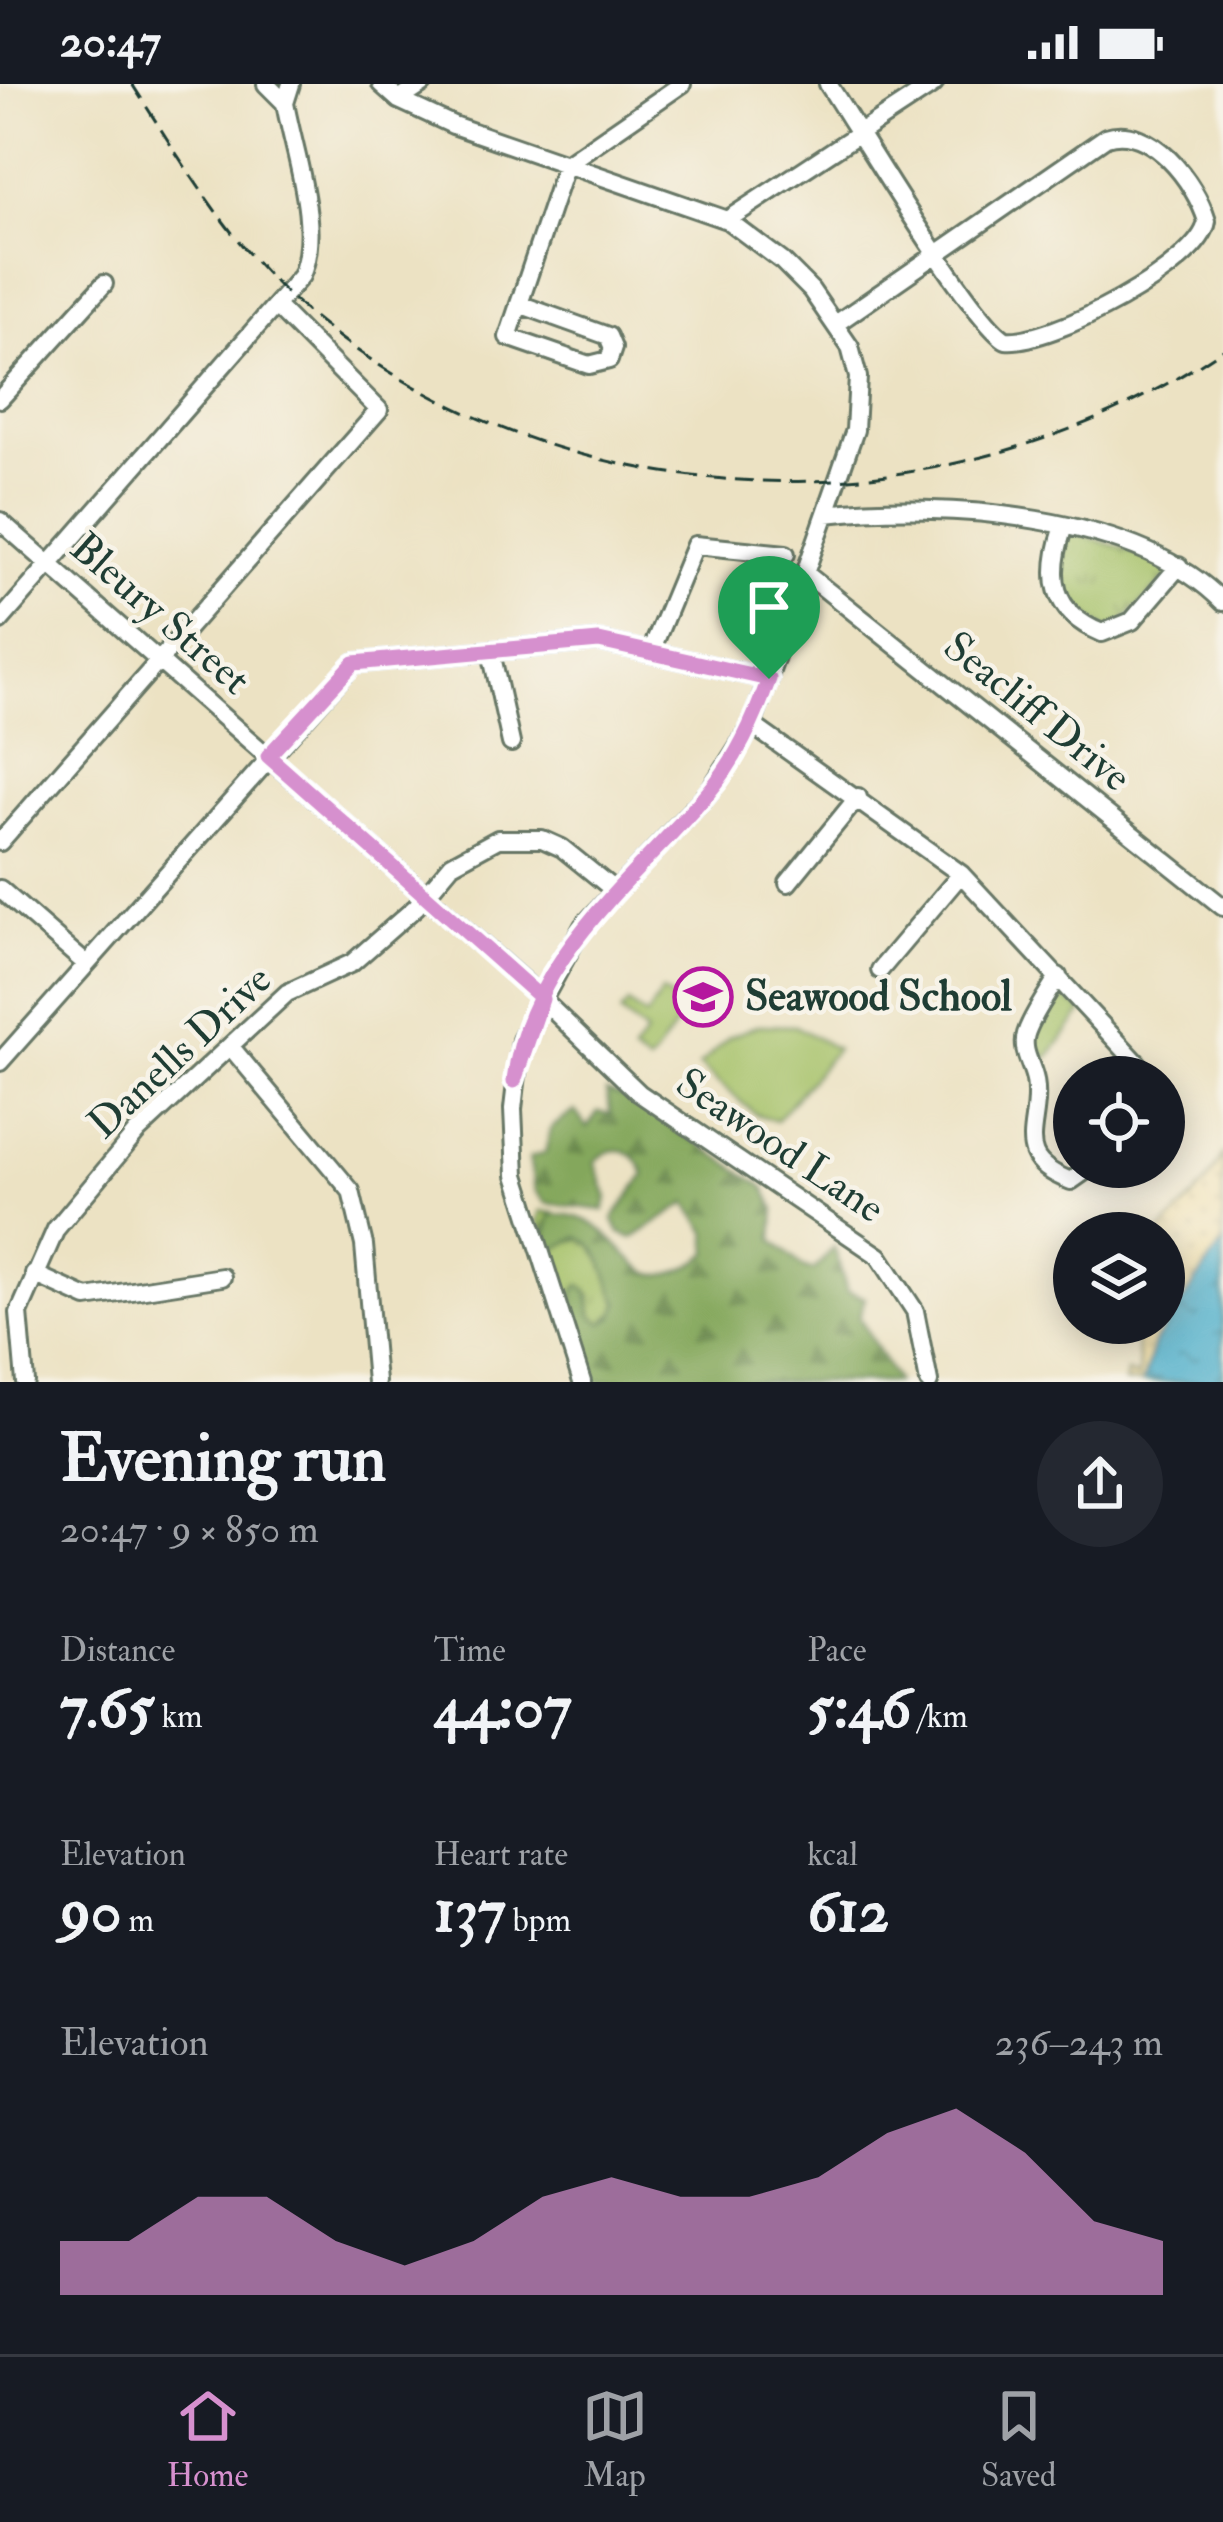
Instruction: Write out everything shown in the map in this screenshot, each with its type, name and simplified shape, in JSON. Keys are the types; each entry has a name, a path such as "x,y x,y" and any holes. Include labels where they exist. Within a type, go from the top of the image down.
{"street":[{"path":"266,84 285,103"},
{"path":"0,621 301,276 308,256 285,103 291,84"},
{"path":"382,84 399,100 728,220 782,261 836,323 855,363 860,413 752,724 709,792 614,890 573,941 524,1029 514,1081 512,1137 522,1204 582,1382"},
{"path":"399,100 423,84"},
{"path":"519,304 608,336 612,356 604,364 590,364 508,337 519,304 566,164 682,84"},
{"path":"828,84 939,253 994,334 1021,342 1101,308 1198,245 1207,221 1155,148 1144,138 1120,133 939,253 836,323"},
{"path":"728,220 934,84"},
{"path":"0,399 104,284"},
{"path":"0,842 379,410 276,306"},
{"path":"826,514 898,506 958,509 1124,542 1179,566 1223,602"},
{"name":"Bleury Street","path":"0,521 542,999"},
{"path":"1063,529 1051,570 1055,590 1086,625 1102,633 1132,621 1179,566"},
{"path":"651,651 697,544 787,554"},
{"name":"Seacliff Drive","path":"805,573 1223,907"},
{"path":"0,1062 354,663 599,641 769,679"},
{"path":"491,652 511,743"},
{"path":"752,724 962,874 1126,1056"},
{"path":"788,884 858,797"},
{"name":"Danells Drive","path":"25,1382 19,1313 56,1229 137,1132 287,994 352,963 471,850 509,836 562,848 614,890"},
{"path":"880,970 962,874"},
{"path":"0,889 86,964"},
{"path":"1053,1174 1033,1153 1029,1134 1038,1104 1024,1051 1026,1033 1058,976"},
{"name":"Seawood Lane","path":"542,999 639,1093 879,1256 915,1312 929,1382"},
{"path":"230,1046 351,1191 364,1245 376,1382"},
{"path":"34,1274 87,1298 222,1277"}],"green space":[{"path":"1063,529 1179,566 1112,632 1062,601"},
{"path":"662,992 687,1009 649,1064 633,1053 646,1034 620,1013 628,1004 646,1017"},
{"path":"1063,996 1083,1011 1048,1058 1028,1044"},
{"path":"758,1025 795,1026 836,1049 776,1121 755,1114 699,1066 729,1037"},
{"path":"606,1092 633,1100 764,1187 775,1209 773,1240 804,1268 814,1270 834,1247 847,1291 865,1298 859,1317 896,1382 593,1382 574,1324 574,1291 580,1285 587,1290 592,1315 602,1323 613,1317 619,1302 599,1256 587,1242 578,1237 556,1249 546,1241 550,1215 577,1217 598,1227 643,1269 659,1275 681,1271 709,1253 707,1232 687,1203 633,1238 620,1233 613,1219 645,1175 636,1159 624,1151 602,1155 595,1162 608,1198 604,1210 546,1203 535,1190 529,1158 545,1153 551,1128 575,1111 587,1128 598,1112 611,1114"},
{"path":"541,1211 554,1213 544,1228 551,1246 584,1238 601,1261 620,1308 602,1323 592,1315 591,1296 583,1287 574,1324 538,1221"}],"sand":[{"path":"1223,1155 1223,1243 1185,1298 1185,1212 1180,1212 1205,1185"},
{"path":"1136,1344 1154,1344 1143,1382 1125,1382 1127,1373 1138,1377"}],"water":[{"path":"1223,1243 1223,1382 1143,1382 1154,1344 1185,1344 1185,1298"}],"railway":[{"path":"132,84 226,226 295,301 396,376 508,430 627,465 750,481 875,476 997,453 1114,410 1223,349"}],"place":[{"name":"Seawood School","path":"703,997"}],"route":[{"path":"769,679 599,641 354,663 268,756 542,999 514,1081 524,1029 542,999 568,950 583,926 709,792 752,724 769,679"}]}
